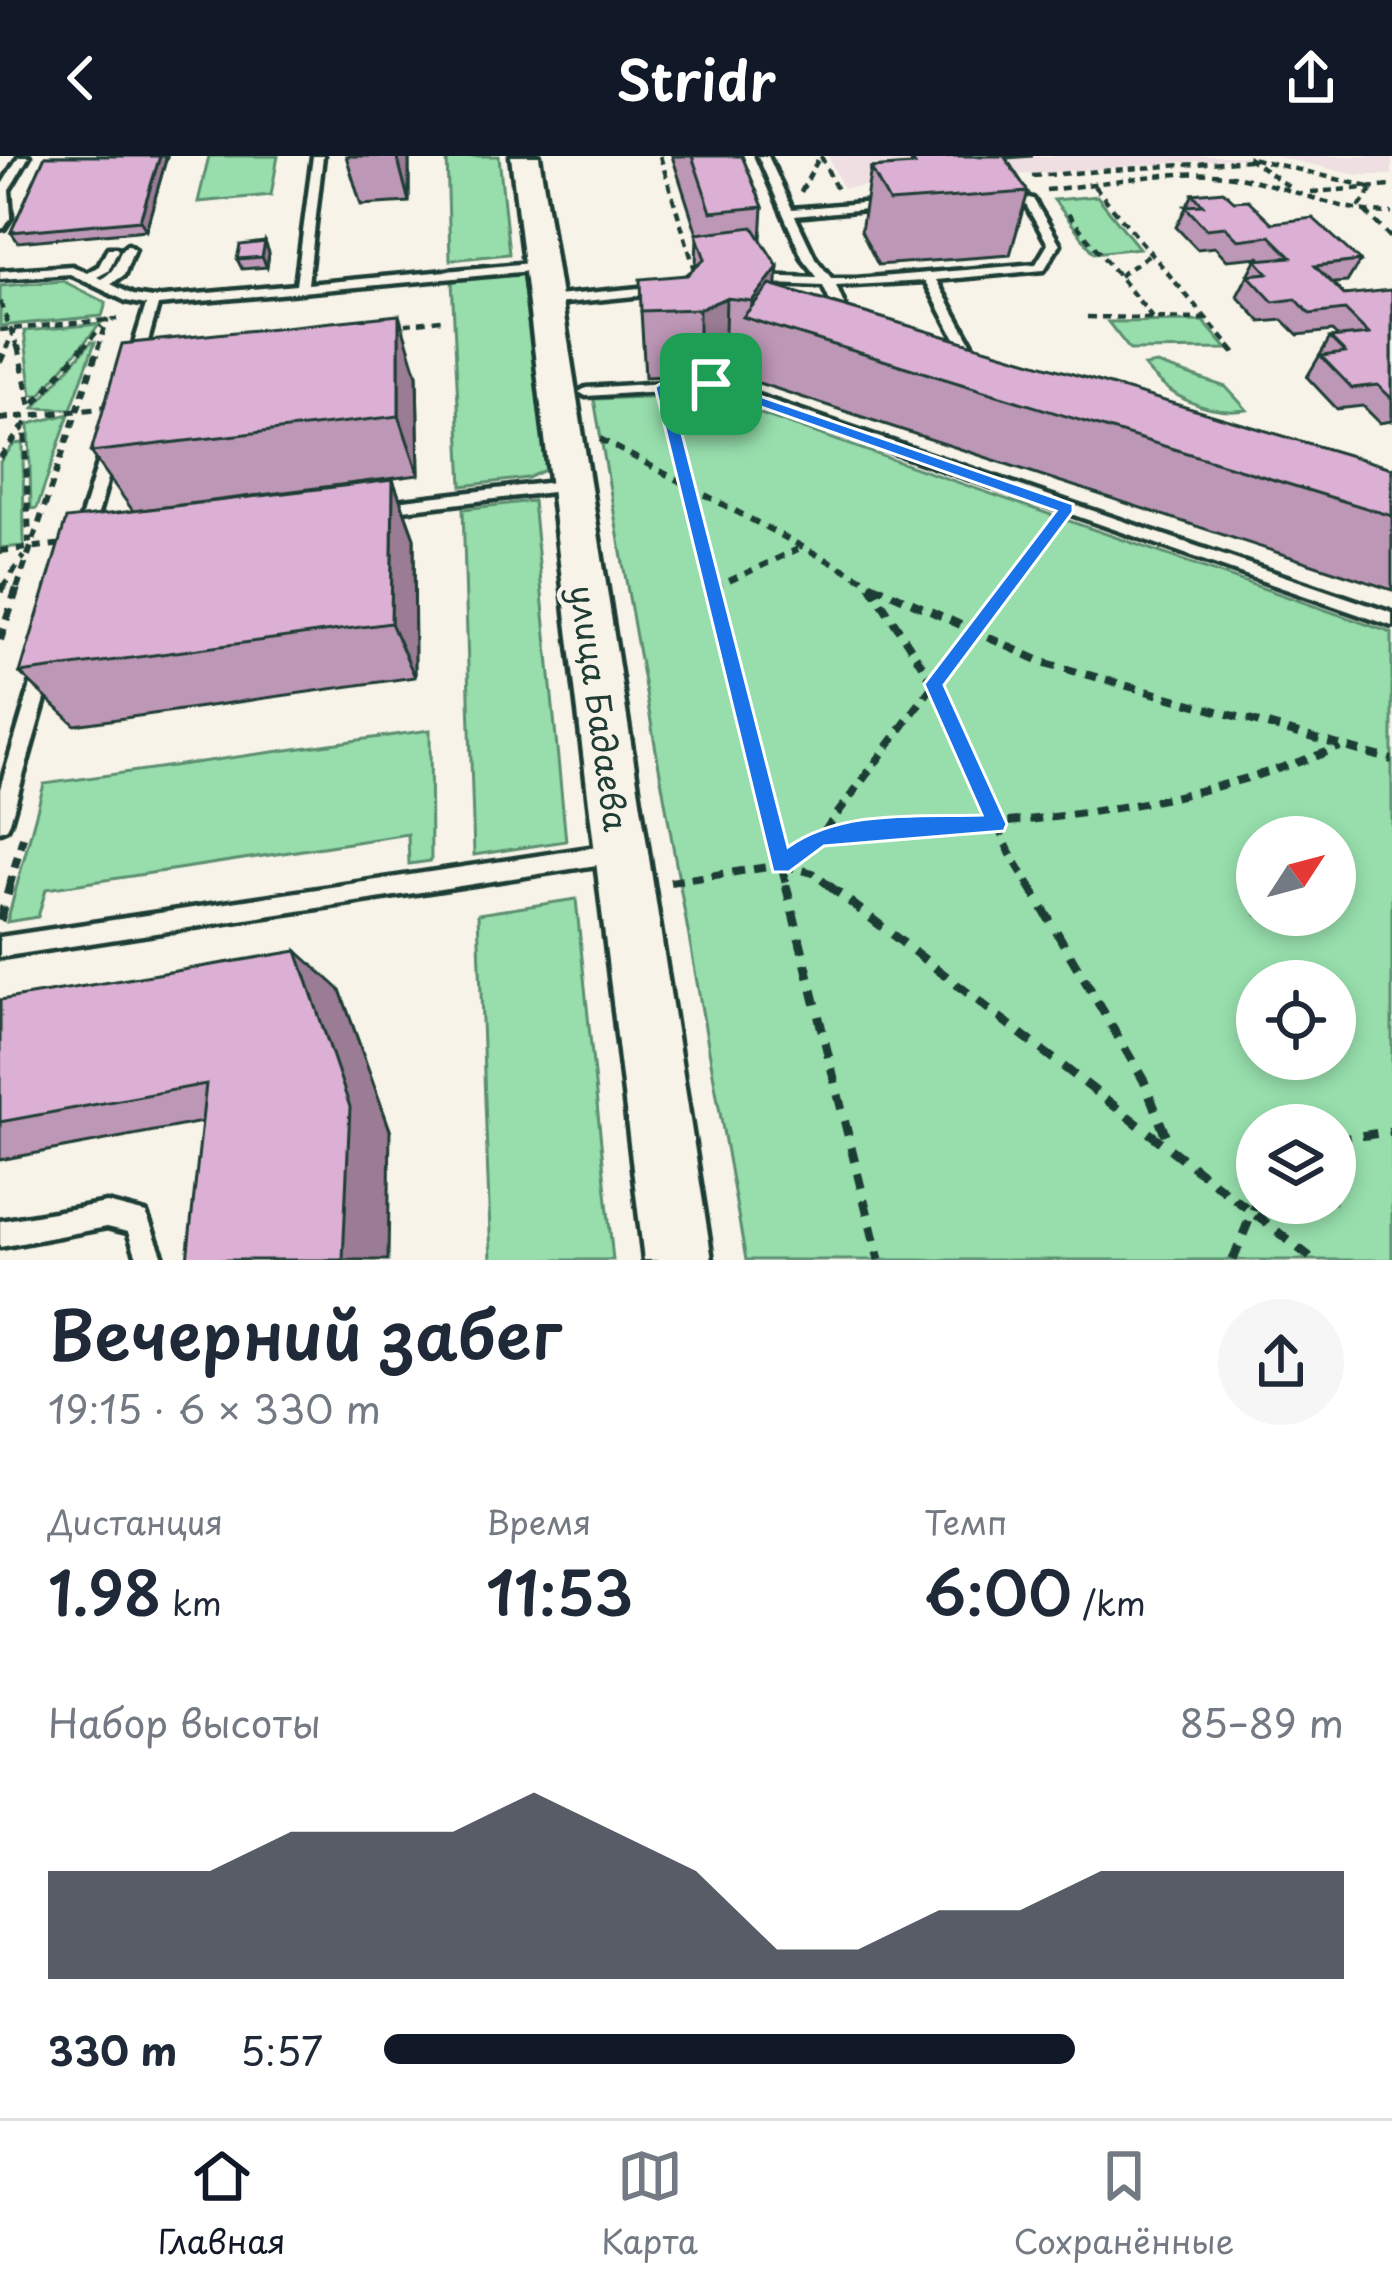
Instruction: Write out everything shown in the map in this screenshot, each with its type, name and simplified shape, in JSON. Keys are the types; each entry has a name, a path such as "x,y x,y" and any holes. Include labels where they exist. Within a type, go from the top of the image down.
{"street":[{"name":"улица Бадаева","path":"525,156 678,1260"}],"lane":[{"path":"0,226 5,217 4,190 24,156"},
{"path":"302,287 318,156"},
{"path":"763,156 809,259 828,282 853,340"},
{"path":"740,282 930,279 1040,267 1054,244 1029,201 1010,193 987,196"},
{"path":"789,213 892,204"},
{"path":"97,280 118,275 128,249"},
{"path":"97,280 112,250"},
{"path":"0,275 44,265 72,270 130,298 153,302 302,287 700,286"},
{"path":"930,279 971,356 960,378 983,385"},
{"path":"123,406 153,302"},
{"path":"586,392 711,384 1392,620"},
{"path":"76,564 116,429"},
{"path":"360,510 571,485"},
{"path":"82,542 104,540"},
{"path":"0,822 50,651"},
{"path":"0,947 621,852"},
{"path":"0,1234 107,1215 137,1222 151,1260"}],"path":[{"path":"660,156 700,286"},
{"path":"821,156 845,208"},
{"path":"1294,190 1247,158 1373,188"},
{"path":"1021,177 1250,160"},
{"path":"1047,198 1032,191 1212,173 1294,190 1364,213 1392,213"},
{"path":"1093,185 1235,353"},
{"path":"1304,193 1392,186"},
{"path":"1373,188 1360,201 1364,213 1392,239"},
{"path":"1062,206 1153,318"},
{"path":"1119,276 1150,253"},
{"path":"0,302 6,324 14,329 28,416 30,548 0,591"},
{"path":"0,640 112,303"},
{"path":"0,331 132,317"},
{"path":"1087,317 1206,319"},
{"path":"0,458 28,416 107,320"},
{"path":"385,326 441,320"},
{"path":"0,362 14,329"},
{"path":"663,387 878,1260"},
{"path":"0,419 123,406"},
{"path":"593,435 800,548 971,633 1109,685 1392,760"},
{"path":"781,865 820,837 1067,508"},
{"path":"0,551 82,542"},
{"path":"713,589 800,548"},
{"path":"869,584 934,684 997,824 1053,930 1144,1081 1171,1147"},
{"path":"820,837 870,829 997,824 1149,804 1223,788 1341,746"},
{"path":"0,921 24,831"},
{"path":"668,883 781,865 813,873 1236,1192"},
{"path":"1356,1137 1392,1131"},
{"path":"1233,1260 1247,1224"},
{"path":"1275,1224 1314,1260"}],"shaded area":[{"path":"828,156 1263,156 843,188"},
{"path":"1273,156 1392,156 1392,175 1357,175"}],"green space":[{"path":"209,156 278,156 271,195 198,202"},
{"path":"447,156 499,156 509,254 450,260"},
{"path":"1097,196 1139,248 1094,253 1054,200"},
{"path":"522,273 547,469 528,478 462,486 452,280"},
{"path":"63,281 106,303 102,316 0,326 0,286"},
{"path":"1203,321 1227,349 1130,350 1108,322"},
{"path":"100,324 40,395 32,395 24,331"},
{"path":"95,342 71,409 34,408"},
{"path":"1157,364 1226,387 1247,410 1218,410 1190,402 1144,366"},
{"path":"706,395 1392,633 1392,1260 746,1260 594,399"},
{"path":"69,414 37,508 31,509 29,424"},
{"path":"23,443 24,546 0,548 0,462 14,444"},
{"path":"533,501 566,841 474,855 463,509"},
{"path":"430,730 431,861 409,864 408,834 46,889 38,917 7,922 44,784"},
{"path":"576,899 613,1260 491,1260 478,914"}],"building":[{"path":"45,156 160,156 140,220 11,232"},
{"path":"692,156 742,156 763,207 711,212"},
{"path":"953,156 1004,156 1028,192 889,202 871,168"},
{"path":"1223,191 1234,201 1248,200 1272,223 1313,218 1360,261 1315,266 1344,295 1392,292 1392,399 1378,385 1352,388 1321,356 1345,353 1330,338 1369,334 1345,310 1310,314 1296,299 1273,302 1248,275 1268,273 1256,260 1291,257 1270,236 1238,240 1225,227 1206,229 1185,206 1203,205 1193,194"},
{"path":"753,227 778,267 752,301 726,298 699,309 641,311 640,279 687,275 705,259 696,234"},
{"path":"265,242 262,257 237,259 240,245"},
{"path":"770,285 1392,468 1392,516 743,317"},
{"path":"399,315 399,416 91,452 122,344"},
{"path":"393,480 391,623 20,673 66,519"},
{"path":"297,951 350,1107 343,1260 187,1260 206,1084 0,1122 0,1000"}],"route":[{"path":"711,384 1067,508 934,684 997,824 870,829 820,837 781,865 663,387 711,384"}]}
